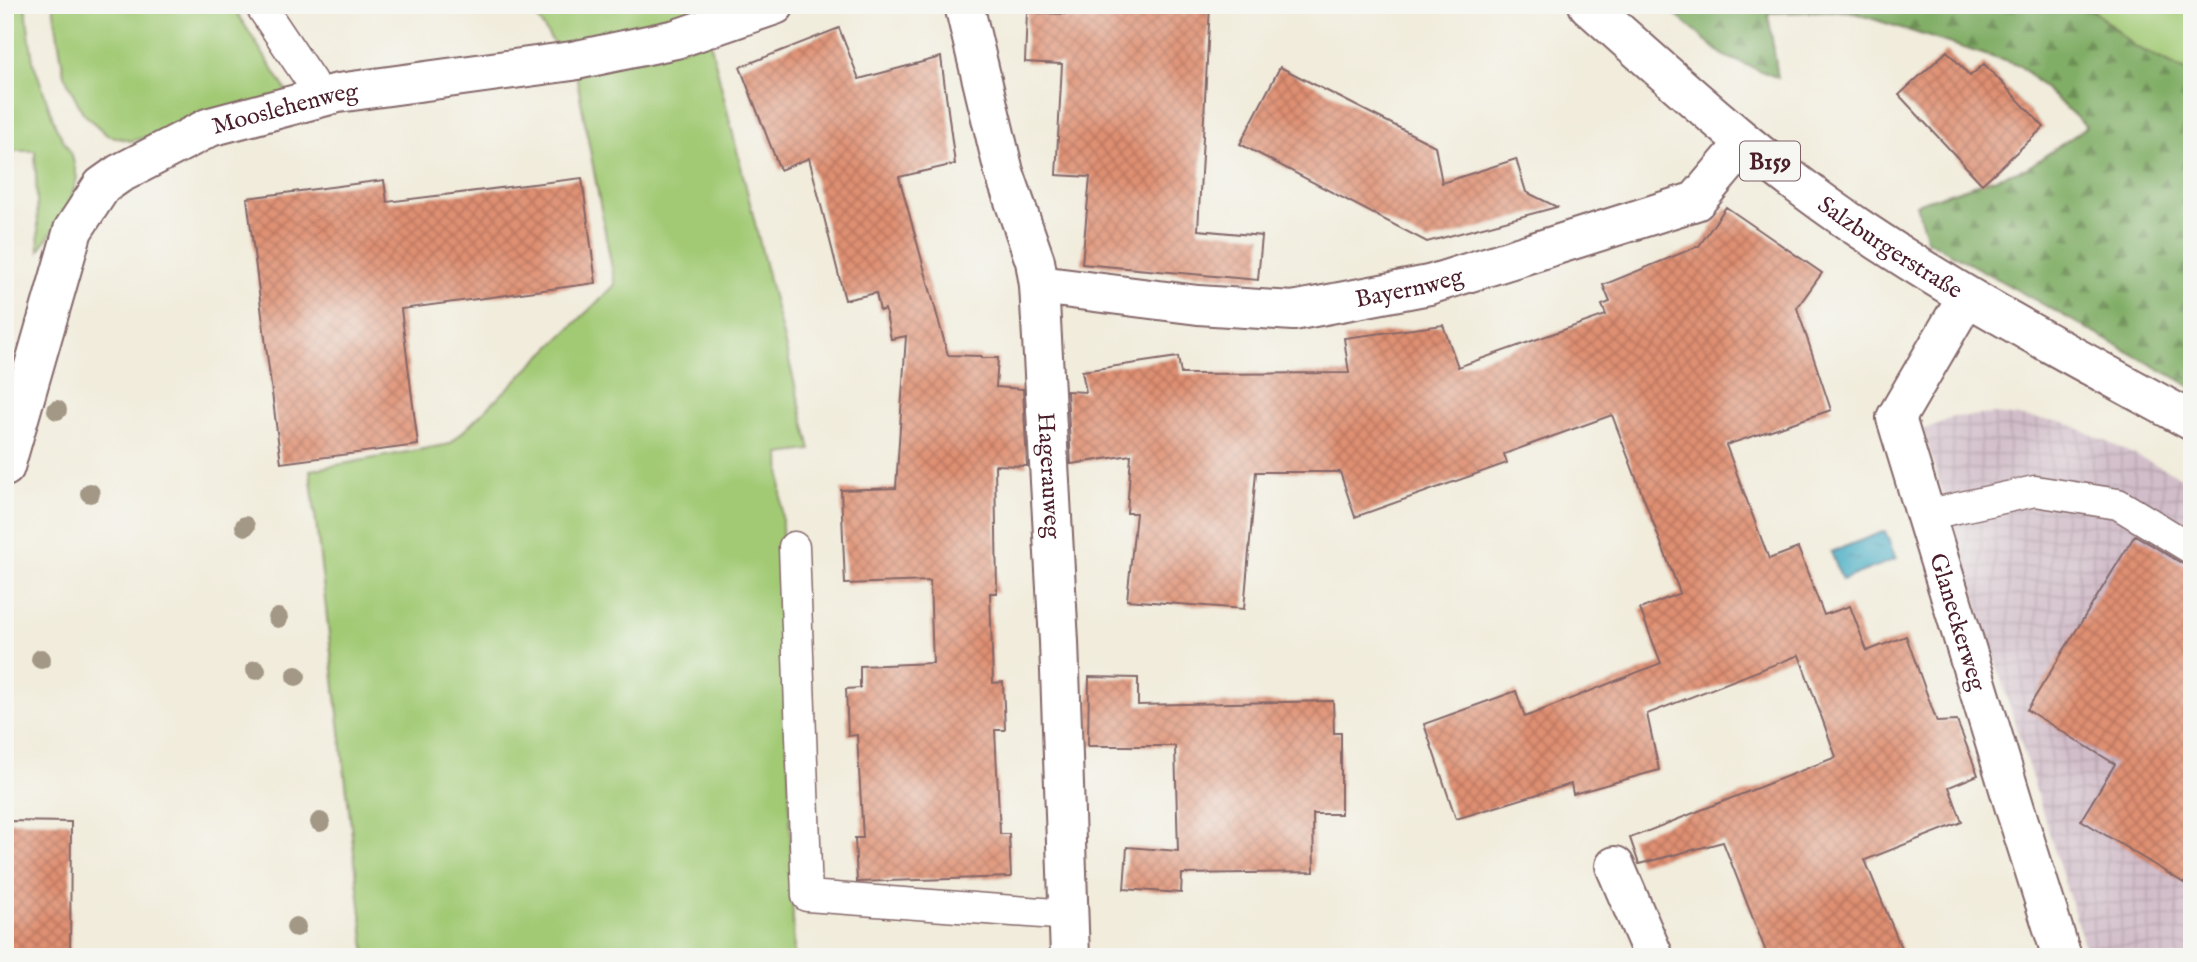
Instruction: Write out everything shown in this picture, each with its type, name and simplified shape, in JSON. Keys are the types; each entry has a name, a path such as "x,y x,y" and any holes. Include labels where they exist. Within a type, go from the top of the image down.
{"street":[{"name":"Mooslehenweg","path":"5,467 73,230 102,186 119,174 210,127 317,98 572,61 676,39 775,5"},
{"name":"Hagerauweg","path":"964,5 1004,172 1035,261 1039,285 1059,642 1070,957"},
{"name":"Salzburgerstraße","path":"1588,5 1745,143 1859,229 1966,298 2192,421"},
{"name":"Bayernweg","path":"1039,285 1198,305 1293,311 1429,285 1696,201 1745,143"},
{"name":"Glaneckerweg","path":"1966,298 1896,418 2062,957"},
{"path":"1615,866 1654,957"}],"lane":[{"path":"260,5 311,81 317,98"},
{"path":"1925,515 2035,491 2118,504 2192,549"},
{"path":"794,547 807,896 1069,915"}],"shaded area":[{"path":"1995,414 2065,422 2192,482 2192,957 2088,957 1923,430 1954,417"}],"green space":[{"path":"5,5 25,5 33,61 56,127 72,155 77,178 70,204 39,251 35,151 5,151"},
{"path":"53,5 232,5 287,92 161,134 131,141 107,135 83,113 64,75"},
{"path":"529,5 732,5 558,50"},
{"path":"1664,5 2087,5 2134,46 2192,74 2192,387 1927,240 1916,204 2027,168 2087,127 2020,66 1848,11 1768,13 1778,78 1724,56"},
{"path":"2087,5 2192,5 2192,74 2134,46"},
{"path":"710,41 811,450 780,454 794,957 366,957 310,470 450,444 615,285 576,74"}],"water":[{"path":"1885,531 1896,559 1842,580 1831,552"}],"building":[{"path":"1065,5 1210,5 1198,230 1262,236 1258,280 1082,264 1090,177 1056,175 1062,64 1025,62 1027,12 1065,14"},
{"path":"839,28 859,79 941,57 955,164 899,177 948,355 998,358 996,387 1023,389 1027,466 995,465 997,593 990,593 993,683 1003,682 1005,730 995,730 1000,834 1009,834 1011,877 857,882 855,838 863,838 857,735 848,736 846,689 860,688 860,666 933,663 930,581 845,584 841,490 896,488 906,336 891,339 885,309 880,311 876,293 845,300 809,158 780,170 740,67"},
{"path":"1947,51 1970,76 1984,64 2044,127 1982,184 1899,95"},
{"path":"1280,67 1435,146 1442,183 1516,159 1526,192 1557,207 1427,242 1240,144"},
{"path":"582,178 596,283 401,309 418,445 281,463 247,198 384,180 387,202"},
{"path":"1726,207 1822,273 1797,308 1831,410 1726,445 1769,559 1798,548 1824,615 1850,606 1867,651 1906,636 1937,722 1957,721 1978,775 1949,787 1962,822 1865,860 1905,957 1768,957 1723,842 1639,864 1630,838 1836,757 1799,655 1647,714 1659,770 1573,794 1571,784 1456,819 1424,724 1516,691 1525,717 1661,663 1640,609 1680,593 1612,415 1504,454 1507,463 1355,517 1340,472 1256,472 1244,609 1127,600 1136,513 1127,513 1131,455 1071,464 1067,391 1086,392 1082,371 1178,357 1181,374 1349,373 1344,338 1443,325 1458,367 1606,315 1602,305 1610,302 1603,285 1699,246"},
{"path":"2135,535 2183,564 2192,566 2192,888 2081,820 2115,764 2027,710"},
{"path":"1089,677 1138,678 1138,705 1333,701 1334,733 1341,733 1341,814 1313,814 1314,872 1182,874 1181,893 1124,889 1127,847 1178,851 1175,746 1088,746"},
{"path":"5,821 71,822 70,957 5,957"}]}
